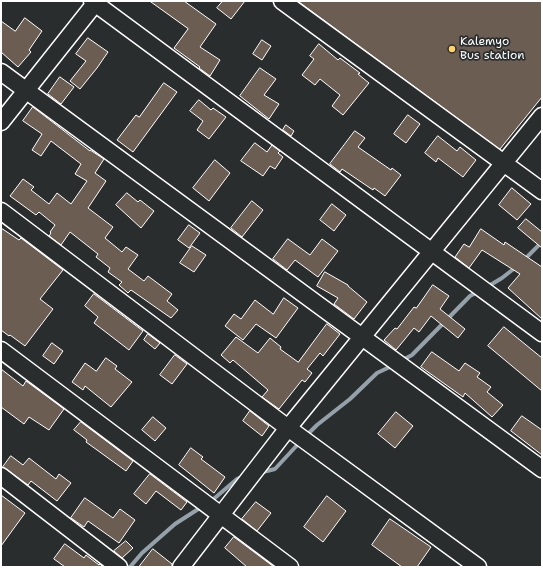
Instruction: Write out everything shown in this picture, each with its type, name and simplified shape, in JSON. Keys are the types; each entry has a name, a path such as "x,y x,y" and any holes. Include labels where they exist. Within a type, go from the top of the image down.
{"street":[{"path":"282,1 542,191"},
{"path":"1,122 95,2 542,333"},
{"path":"1,72 542,469"},
{"path":"181,567 217,512 240,491 259,466 291,429 362,337 433,252 542,116"},
{"path":"1,211 310,444 478,567"},
{"path":"1,350 290,567"},
{"path":"1,476 119,567"}],"building":[{"path":"150,1 184,1 216,24 200,47 220,60 210,76 174,48 188,29"},
{"path":"223,1 245,1 231,19 217,8"},
{"name":"Kalemyo Bus station","path":"298,1 542,1 542,97 500,149"},
{"path":"25,18 42,31 29,50 31,52 18,67 1,52 1,21 15,31"},
{"path":"88,38 108,52 80,89 70,81 86,61 76,54"},
{"path":"262,40 271,46 262,60 253,54"},
{"path":"319,44 338,60 340,58 360,73 358,74 369,83 343,115 332,106 340,95 320,79 315,85 302,75 314,59 310,56"},
{"path":"260,68 276,79 264,95 279,104 269,119 240,96"},
{"path":"60,77 74,87 61,104 48,94"},
{"path":"164,83 177,92 133,152 117,140 136,115 139,117"},
{"path":"199,100 211,110 213,108 226,117 209,139 197,130 203,121 190,111"},
{"path":"33,107 90,151 104,159 95,173 106,181 88,208 113,227 105,238 122,252 126,247 138,255 128,269 144,281 148,276 172,294 167,301 178,310 171,318 131,290 128,293 119,285 122,282 108,272 110,268 96,257 98,254 70,232 61,245 49,236 55,225 39,212 36,215 10,196 23,179 34,187 31,190 49,204 57,193 71,204 87,181 75,174 81,164 51,141 41,156 32,150 42,134 23,121"},
{"path":"408,115 420,124 406,143 394,134"},
{"path":"286,125 294,131 291,136 283,130"},
{"path":"355,131 365,138 358,147 391,170 392,168 401,175 385,196 374,188 373,190 342,169 340,172 330,164"},
{"path":"438,136 457,151 460,147 476,160 463,177 438,158 436,162 425,153"},
{"path":"255,143 267,152 272,145 280,151 278,153 283,157 275,169 270,166 263,176 241,161"},
{"path":"215,160 230,173 209,201 193,188"},
{"path":"512,188 531,204 517,220 499,205"},
{"path":"127,193 138,202 140,200 154,211 141,228 116,205"},
{"path":"252,201 263,210 242,237 231,228"},
{"path":"332,204 346,215 334,231 320,220"},
{"path":"526,219 542,232 542,248 518,228"},
{"path":"189,225 200,233 189,248 178,240"},
{"path":"1,228 19,240 21,238 63,270 40,299 53,309 25,346 1,330"},
{"path":"481,229 504,245 505,242 542,267 542,319 508,288 520,274 482,250 469,268 455,257 464,244 469,247"},
{"path":"288,239 310,255 322,239 338,251 318,277 295,260 287,270 273,259"},
{"path":"192,246 206,255 194,272 180,263"},
{"path":"325,272 348,285 367,302 354,319 334,304 338,298 317,286"},
{"path":"433,285 449,296 440,309 465,329 458,338 431,316 419,332 414,328 396,350 384,340 395,328 397,329 414,307 416,308"},
{"path":"94,294 143,331 129,350 94,323 98,317 85,306"},
{"path":"284,298 298,308 276,338 256,324 243,340 225,326 234,314 241,319 255,300 273,314"},
{"path":"327,324 340,334 323,356 320,353 307,369 312,373 305,382 302,380 279,409 262,397 268,390 233,360 230,363 221,355 236,337 258,353 270,338 281,347 280,349 298,362"},
{"path":"504,327 542,358 542,391 488,346"},
{"path":"148,334 160,343 155,349 144,340"},
{"path":"52,343 63,351 54,364 43,356"},
{"path":"432,352 459,371 465,363 480,373 477,377 491,387 487,392 503,405 492,417 465,393 463,397 421,367"},
{"path":"175,355 187,364 172,384 160,375"},
{"path":"106,358 117,366 115,369 132,382 111,407 85,386 83,390 72,382 85,363 96,371"},
{"path":"1,369 23,386 26,381 64,409 49,430 29,417 24,424 1,407"},
{"path":"250,411 269,426 262,436 243,421"},
{"path":"396,412 413,426 395,448 378,434"},
{"path":"522,416 542,430 542,455 511,431"},
{"path":"153,417 166,428 155,441 142,430"},
{"path":"81,422 133,461 126,471 86,442 87,440 74,430"},
{"path":"191,448 203,457 201,459 225,477 214,493 179,465"},
{"path":"11,456 23,465 29,458 56,479 59,474 71,483 57,501 31,481 28,485 3,467"},
{"path":"150,474 187,502 181,510 156,491 146,504 134,494"},
{"path":"1,495 25,513 1,546"},
{"path":"327,496 346,511 323,542 304,527"},
{"path":"85,498 113,518 120,509 135,520 119,543 88,521 84,527 71,518"},
{"path":"256,502 271,513 257,531 242,519"},
{"path":"390,519 431,547 417,567 402,567 372,545"},
{"path":"234,537 274,567 247,567 225,548"},
{"path":"126,541 133,548 122,558 114,551"},
{"path":"65,544 84,558 86,555 103,567 65,567 54,559"},
{"path":"153,549 172,564 172,567 139,567"}],"waterway":[{"path":"524,260 542,242"},
{"path":"487,287 516,267"},
{"path":"401,361 412,355 470,296 479,291"},
{"path":"305,437 317,425 350,399 377,373 394,365"},
{"path":"259,473 275,469 300,442"},
{"path":"209,503 237,479 243,477"},
{"path":"130,567 142,553 175,524 203,506"}],"place":[{"name":"Kalemyo Bus station","path":"452,49"}]}
